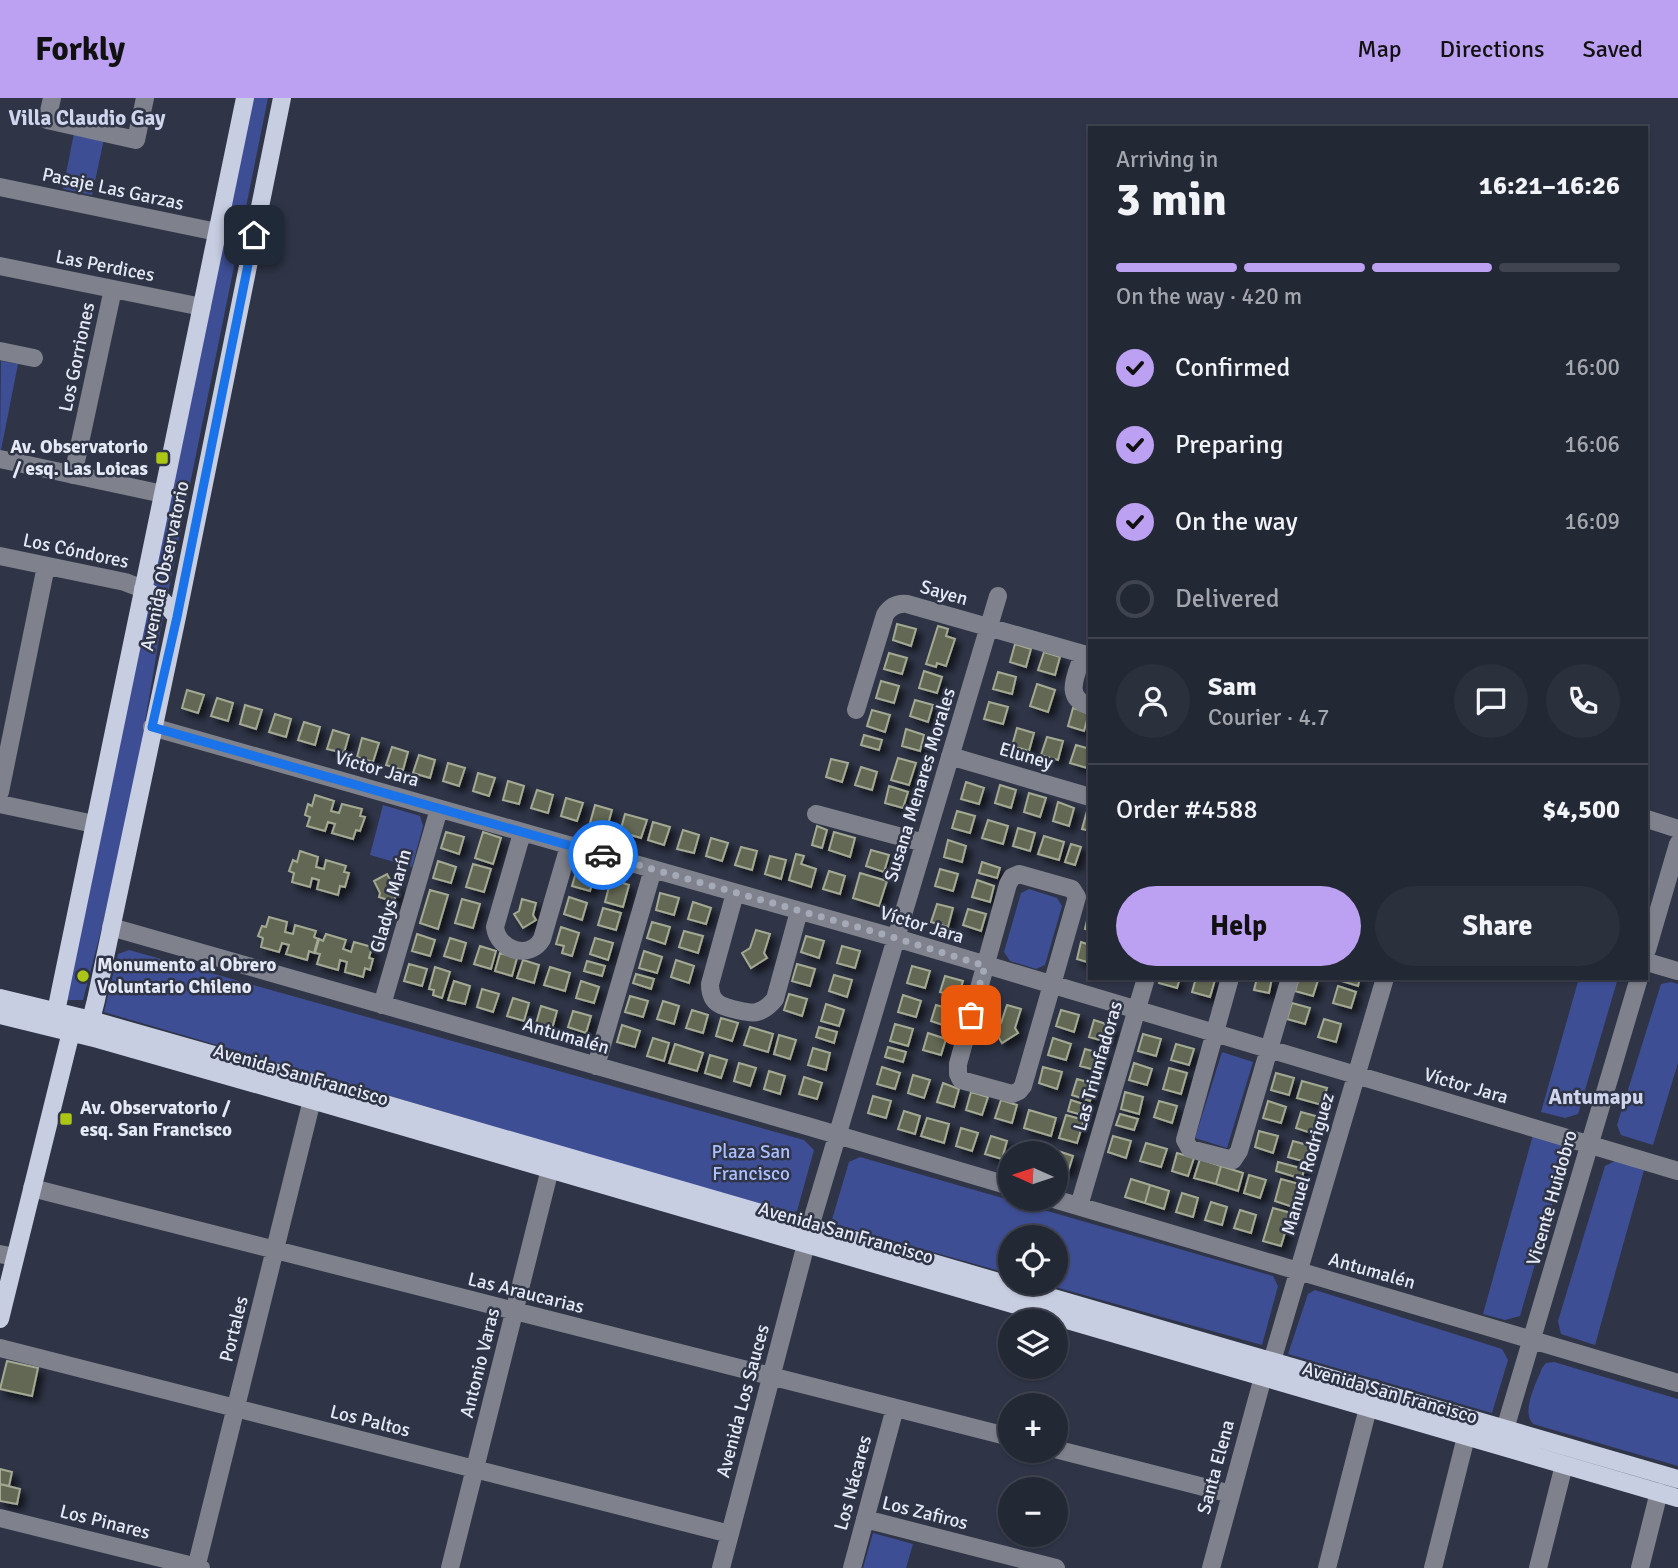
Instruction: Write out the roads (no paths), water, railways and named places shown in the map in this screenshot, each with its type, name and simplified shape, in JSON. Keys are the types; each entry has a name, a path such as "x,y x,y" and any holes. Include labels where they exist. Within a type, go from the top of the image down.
{"main road":[{"name":"Avenida Observatorio","path":"56,1012 245,98"},
{"name":"Avenida Observatorio","path":"91,1020 177,617 282,98"},
{"path":"143,589 163,601 177,617"},
{"name":"Avenida San Francisco","path":"0,998 91,1020 808,1235 1263,1377 1678,1498"},
{"path":"56,1012 71,1032"},
{"name":"Avenida San Francisco","path":"0,1015 71,1032 550,1169 808,1235 1272,1361 1678,1479"},
{"path":"0,1319 8,1255 32,1188 71,1032 91,1020"}],"street":[{"path":"52,98 47,120 136,140 145,98"},
{"name":"Pasaje Las Garzas","path":"0,187 217,232"},
{"name":"Las Perdices","path":"0,267 202,307"},
{"name":"Los Gorriones","path":"73,475 113,289"},
{"path":"0,351 34,358"},
{"path":"0,459 163,494"},
{"name":"Los Cóndores","path":"0,556 125,582 143,589"},
{"path":"0,792 46,565"},
{"name":"Susana Menares Morales","path":"808,1235 998,596"},
{"name":"Sayen","path":"856,710 885,615 895,606 907,604 1087,655"},
{"path":"1087,655 1073,687 1074,696 1081,704 1088,706"},
{"name":"Víctor Jara","path":"152,727 896,938 1678,1171"},
{"name":"Eluney","path":"950,756 1088,796"},
{"path":"0,804 94,824"},
{"name":"Gladys Marín","path":"382,1005 439,809"},
{"path":"816,814 924,843"},
{"path":"1648,819 1678,829"},
{"path":"522,833 495,927 500,942 521,951 535,948 542,939 569,846"},
{"path":"1648,947 1678,844"},
{"path":"596,1066 653,869"},
{"path":"1019,874 1072,889 1077,897 1023,1086 1012,1094 961,1080 958,1074 958,1064 985,966 1012,877 1019,874"},
{"path":"735,893 710,984 713,996 720,1005 751,1013 770,1005 775,999 799,911"},
{"name":"Antumalén","path":"111,928 998,1182"},
{"path":"1648,962 1678,971"},
{"name":"Las Triunfadoras","path":"1079,1206 1145,980"},
{"path":"1229,980 1185,1140 1190,1149 1233,1160 1239,1151 1289,980"},
{"name":"Manuel Rodriguez","path":"1272,1361 1384,980"},
{"name":"Vicente Huidobro","path":"1506,1429 1638,980"},
{"name":"Portales","path":"198,1568 312,1100"},
{"name":"Antonio Varas","path":"450,1568 550,1169"},
{"name":"Las Araucarias","path":"32,1188 998,1434"},
{"name":"Antumalén","path":"1068,1203 1678,1383"},
{"name":"Avenida Los Sauces","path":"721,1568 808,1235"},
{"name":"Los Paltos","path":"0,1348 730,1534"},
{"name":"Santa Elena","path":"1211,1568 1263,1377"},
{"name":"Los Nácares","path":"852,1568 895,1408"},
{"path":"1327,1568 1368,1408"},
{"path":"1433,1568 1466,1437"},
{"path":"1068,1452 1231,1494"},
{"path":"1538,1568 1564,1465"},
{"path":"1640,1568 1659,1492"},
{"name":"Los Pinares","path":"0,1518 198,1568"},
{"name":"Los Zafiros","path":"865,1519 1010,1562 1056,1568"}],"place":[{"name":"Av. Observatorio / esq. Las Loicas","path":"162,458"},
{"name":"Monumento al Obrero Voluntario Chileno","path":"83,976"},
{"name":"Av. Observatorio / esq. San Francisco","path":"66,1119"}],"district":[{"name":"Villa Claudio Gay","path":"87,118"},
{"name":"Antumapu","path":"1596,1097"}],"park label":[{"name":"Plaza San Francisco","path":"751,1163"}]}
